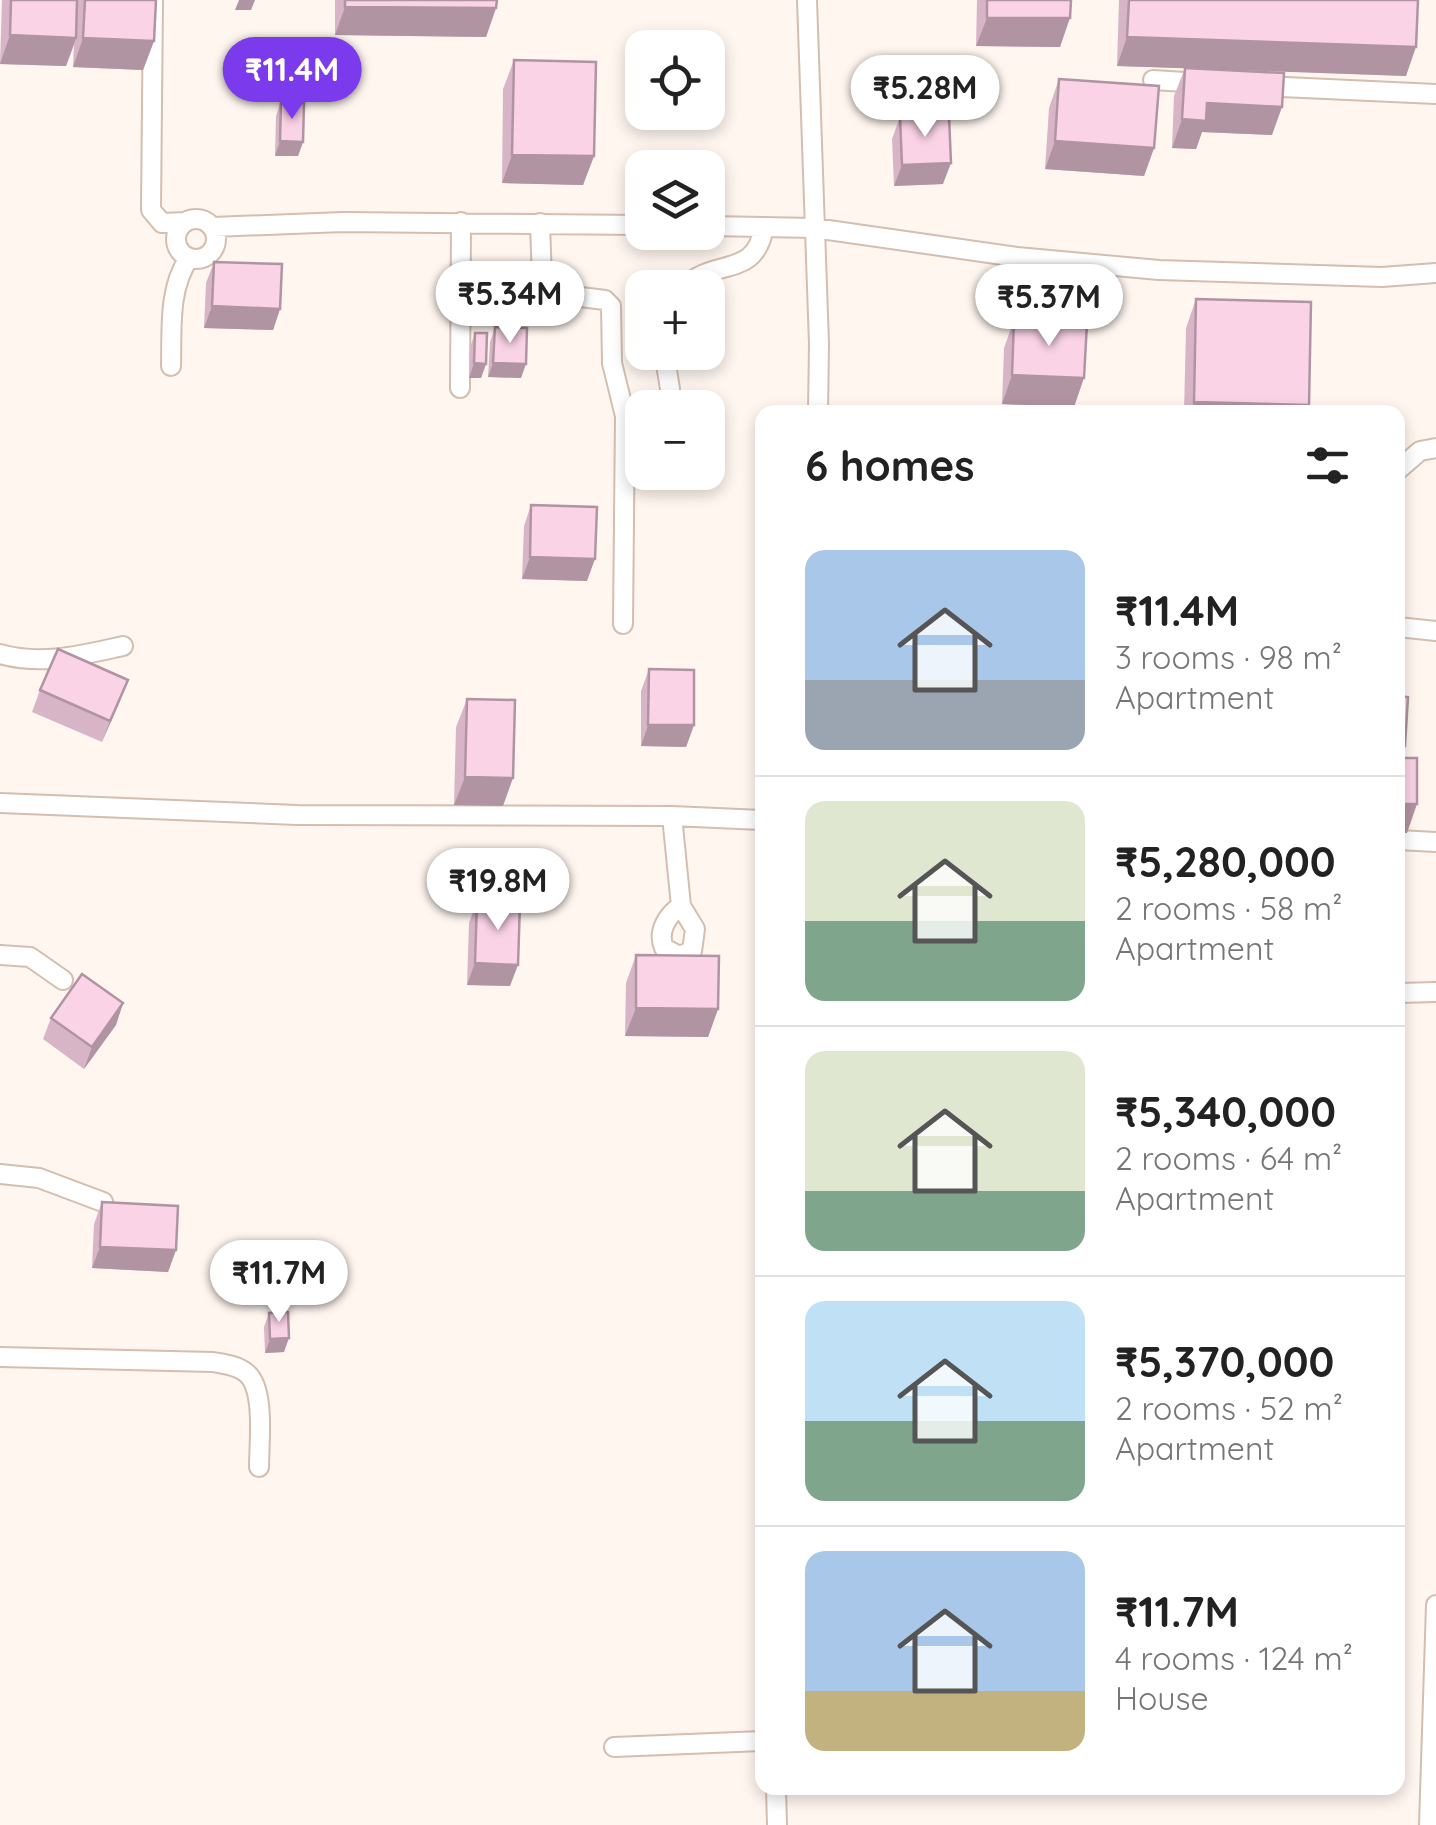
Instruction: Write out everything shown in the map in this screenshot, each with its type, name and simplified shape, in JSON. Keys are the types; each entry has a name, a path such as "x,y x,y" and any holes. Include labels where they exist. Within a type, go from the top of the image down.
{"street":[{"path":"153,0 151,210 162,223 200,218 213,227 217,239 212,251 202,258 189,258 180,252 176,241 184,222"},
{"path":"807,0 818,405"},
{"path":"1153,80 1436,94"},
{"path":"213,227 343,222 625,225"},
{"path":"460,388 461,222"},
{"path":"540,223 542,280 548,292 605,300 611,306 612,363 625,416 623,624"},
{"path":"725,226 814,228 1016,257 1159,270 1382,277 1436,274"},
{"path":"708,270 752,257 761,244 764,227"},
{"path":"171,366 174,291 189,258"},
{"path":"667,370 670,389"},
{"path":"1405,464 1420,451 1436,448"},
{"path":"1405,629 1436,631"},
{"path":"0,654 20,660 42,660 123,646"},
{"path":"0,803 297,815 755,820"},
{"path":"672,816 682,906"},
{"path":"1405,840 1436,842"},
{"path":"0,955 30,957 62,980"},
{"path":"1405,993 1436,992"},
{"path":"0,1174 40,1178 103,1202"},
{"path":"0,1357 214,1362 232,1366 249,1374 258,1398 259,1467"},
{"path":"1429,1825 1436,1606"},
{"path":"614,1747 755,1741"},
{"path":"776,1795 777,1825"}],"building":[{"path":"11,0 77,0 76,38 10,35"},
{"path":"85,0 156,0 154,41 83,38"},
{"path":"345,0 497,0 496,8 345,7"},
{"path":"987,0 1071,0 1070,18 987,18"},
{"path":"1129,0 1418,0 1416,47 1127,37"},
{"path":"514,60 596,62 594,156 512,155"},
{"path":"1185,68 1284,73 1282,107 1207,103 1206,121 1182,119"},
{"path":"1059,79 1159,86 1154,148 1055,141"},
{"path":"281,101 304,102 303,142 280,141"},
{"path":"949,116 951,163 902,165 900,117"},
{"path":"214,262 282,264 280,309 212,306"},
{"path":"1196,299 1311,302 1309,405 1194,402"},
{"path":"1014,320 1087,323 1084,378 1012,375"},
{"path":"495,327 527,328 526,364 493,363"},
{"path":"475,333 487,333 486,364 474,363"},
{"path":"531,505 597,507 595,559 530,557"},
{"path":"58,649 128,680 110,721 40,690"},
{"path":"649,669 694,670 694,725 648,725"},
{"path":"1405,697 1408,697 1405,746"},
{"path":"467,699 515,700 513,778 465,777"},
{"path":"1405,758 1417,758 1417,804 1405,804"},
{"path":"477,901 520,903 518,965 475,963"},
{"path":"636,955 719,956 718,1009 636,1008"},
{"path":"82,974 123,1003 92,1047 51,1018"},
{"path":"102,1202 178,1206 176,1250 100,1247"},
{"path":"288,1312 289,1338 270,1339 269,1313"}]}
